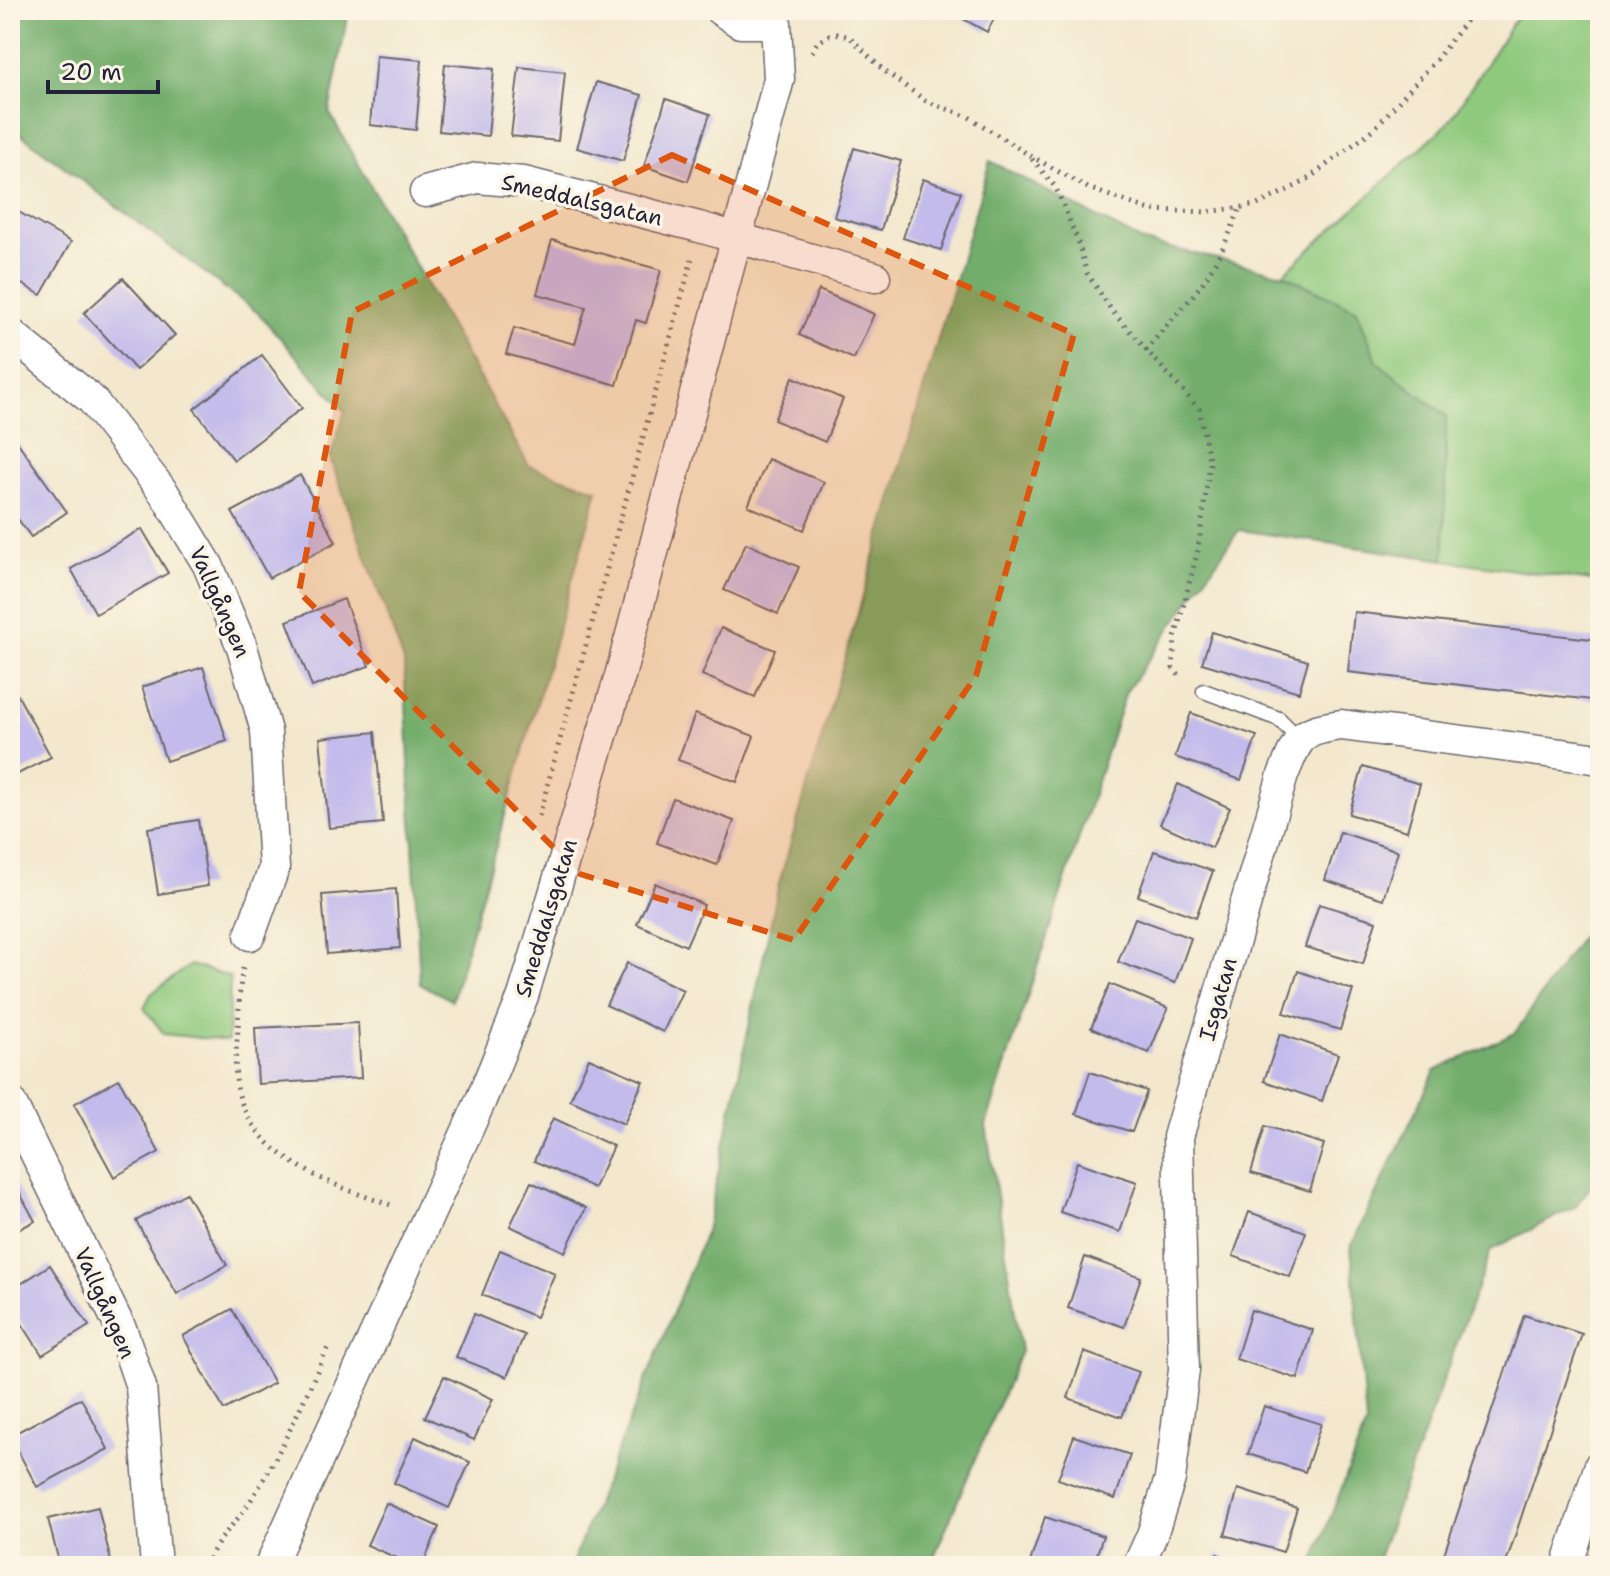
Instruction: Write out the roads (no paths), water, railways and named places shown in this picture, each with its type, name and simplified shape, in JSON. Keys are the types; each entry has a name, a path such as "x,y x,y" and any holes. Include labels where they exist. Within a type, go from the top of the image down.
{"street":[{"name":"Smeddalsgatan","path":"270,1566 481,1100 523,996 620,676 779,79 776,23 730,16"},
{"name":"Smeddalsgatan","path":"425,192 477,178 524,182 875,277"},
{"name":"Vallgången","path":"10,333 92,400 164,493 208,565 242,647 266,731 274,868 250,935"},
{"path":"1299,739 1318,728 1341,725 1600,759"},
{"name":"Isgatan","path":"1138,1566 1152,1535 1170,1479 1184,1370 1178,1137 1283,775 1299,739"},
{"name":"Vallgången","path":"10,1101 122,1331 141,1387 156,1566"},
{"path":"1567,1566 1600,1465"}],"lane":[{"path":"1204,691 1279,719 1299,739"}]}
